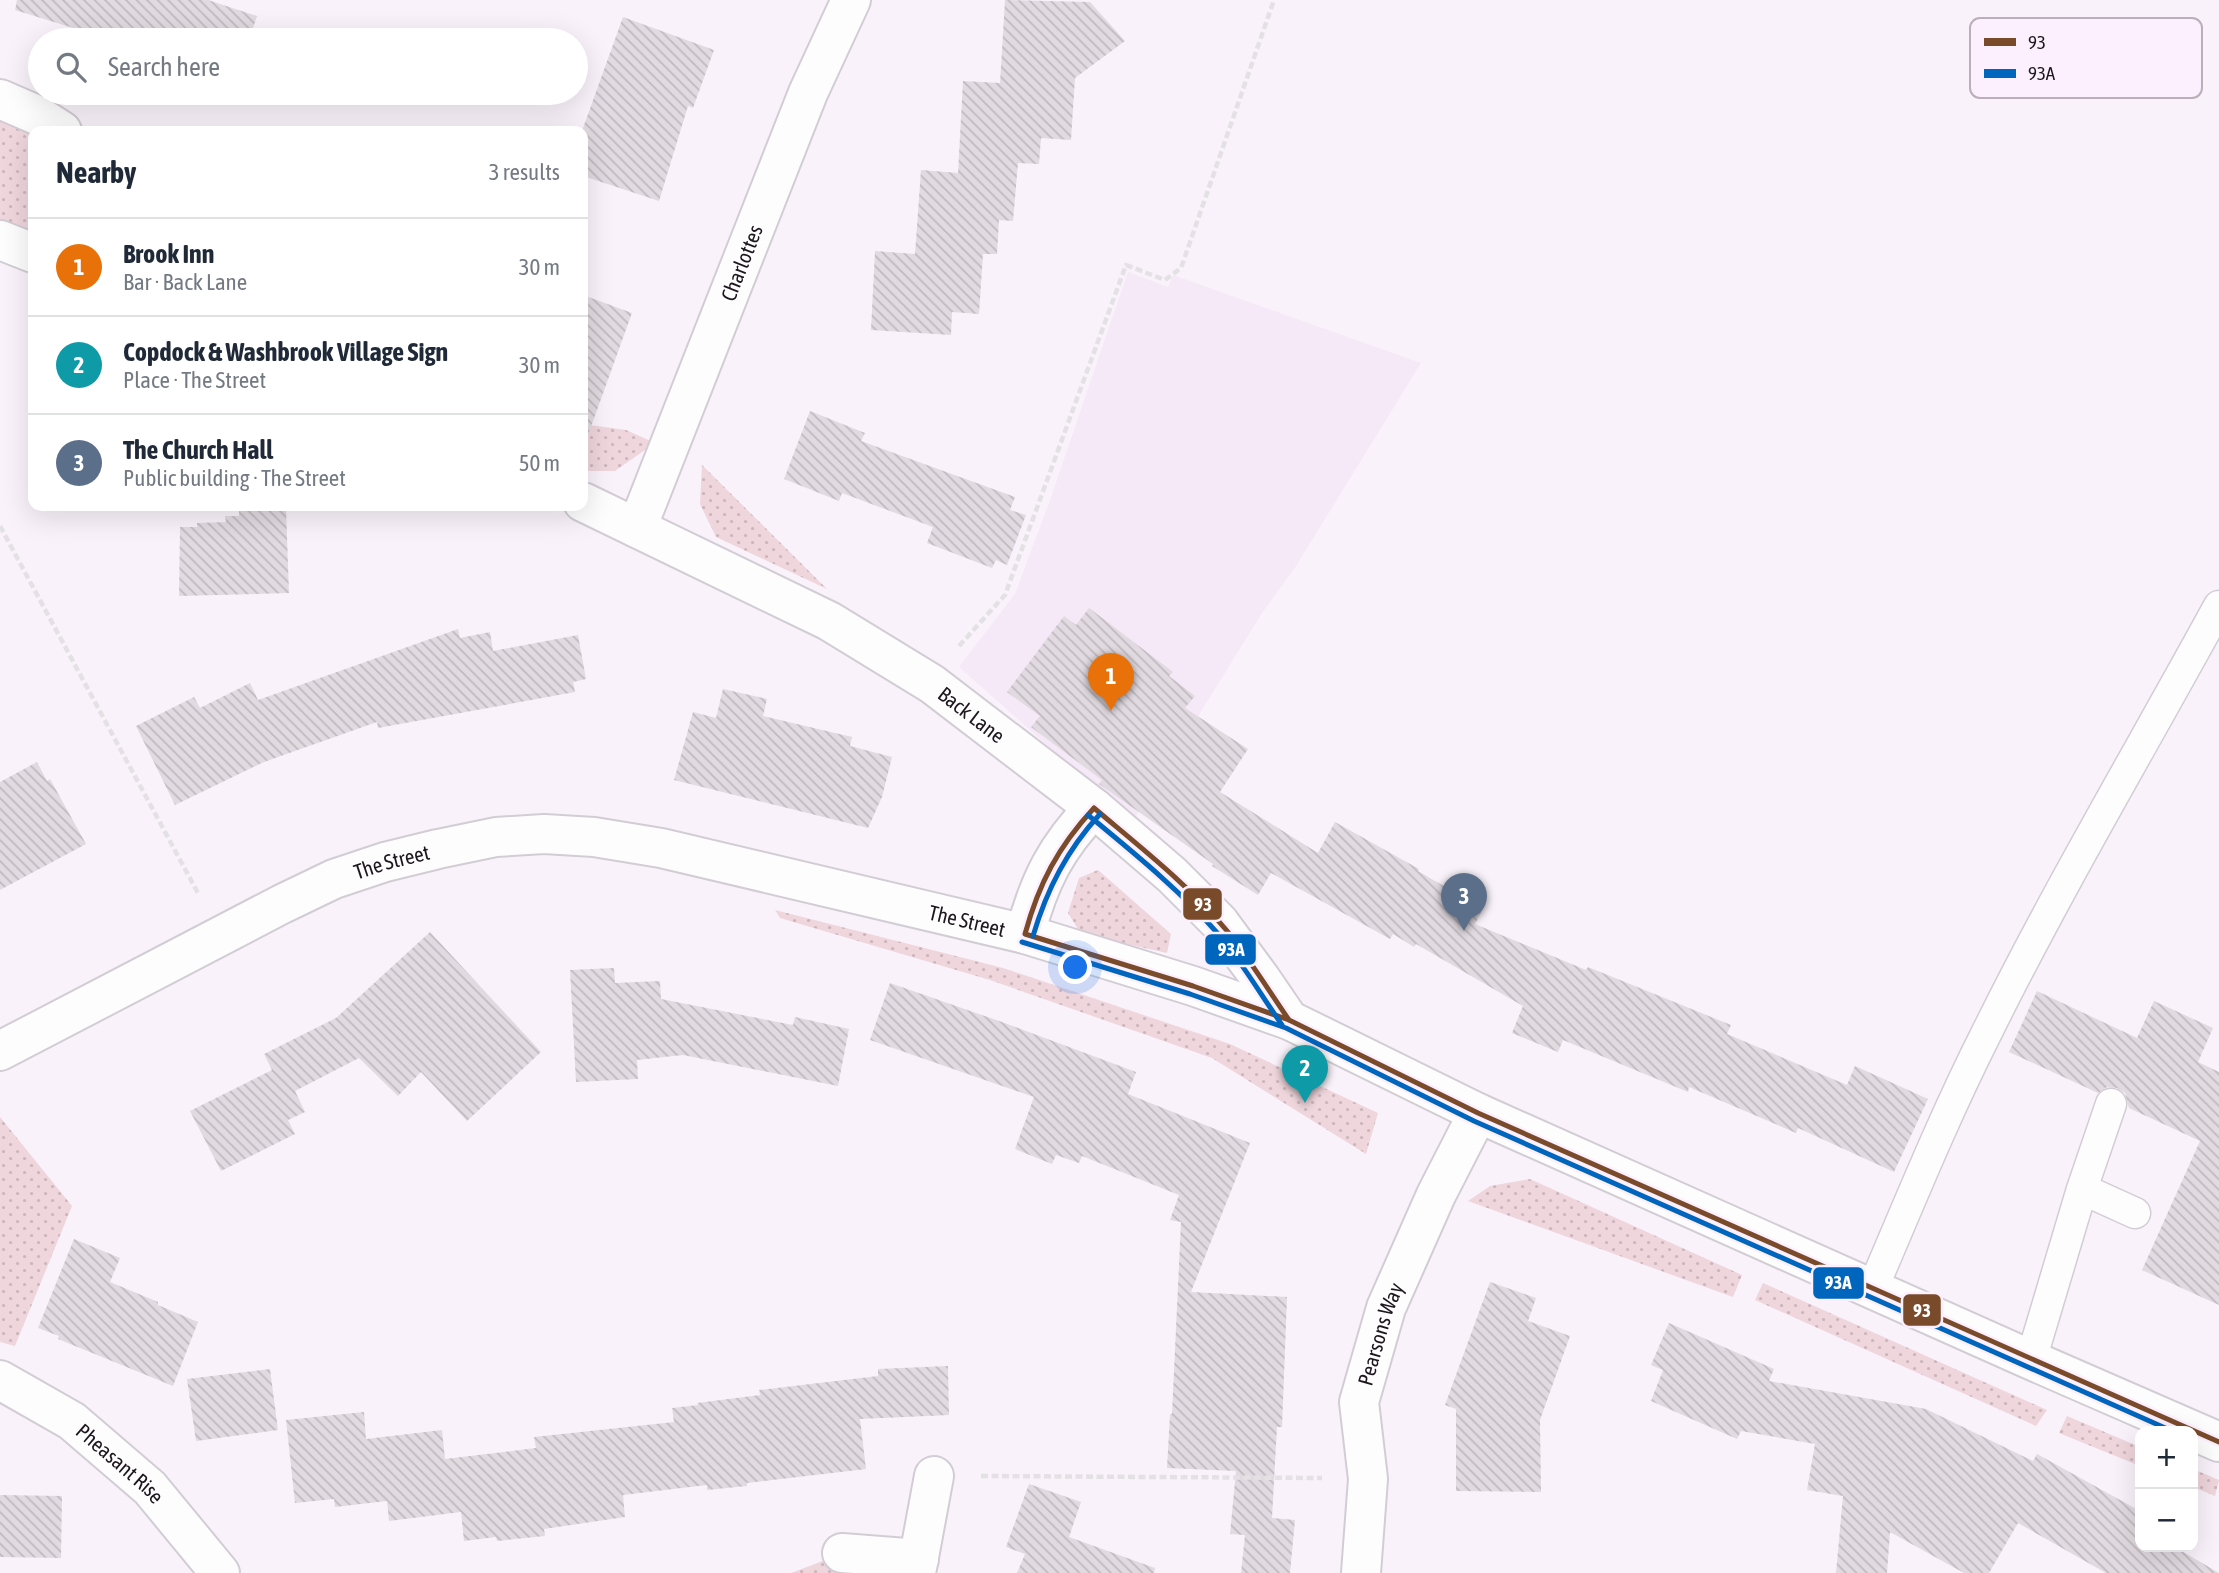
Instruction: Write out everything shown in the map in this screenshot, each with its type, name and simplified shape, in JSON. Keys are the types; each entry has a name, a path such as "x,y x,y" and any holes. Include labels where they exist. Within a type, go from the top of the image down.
{"street":[{"name":"Charlottes","path":"637,528 808,93 851,0"},
{"path":"0,99 37,115 54,126"},
{"path":"0,240 28,251"},
{"name":"Back Lane","path":"588,504 830,621 932,684 1094,808 1172,875 1219,922 1289,1020"},
{"path":"1025,933 1048,867 1073,829 1094,808"},
{"name":"The Street","path":"0,1051 334,879 385,862 496,837 544,834 594,836 660,848 1025,933 1193,986 1289,1020 1478,1113 2219,1442"},
{"name":"Pearsons Way","path":"1361,1573 1368,1479 1359,1402 1386,1308 1436,1195 1478,1113"},
{"name":"Pheasant Rise","path":"0,1380 72,1421 150,1488 220,1573"},
{"path":"842,1553 917,1566 934,1476"}],"lane":[{"path":"1872,1290 1938,1133 1991,1023 2041,927 2219,606"},
{"path":"2031,1360 2082,1189 2111,1104"},
{"path":"2082,1189 2135,1213"}],"path":[{"path":"932,684 946,660 1005,595 1126,265 1165,280 1181,268 1274,0"},
{"path":"0,526 221,936"},
{"path":"934,1476 1368,1479"}],"shaded area":[{"path":"0,109 28,128 28,240 0,227"},
{"path":"1128,272 1168,287 1173,275 1421,363 1296,566 1262,613 1133,821 959,667 1015,594"},
{"path":"588,425 626,430 655,443 615,471 588,471"},
{"path":"702,465 827,589 716,537 700,504"},
{"path":"1098,870 1171,934 1167,953 1081,934 1068,913 1079,878"},
{"path":"775,910 1003,968 1230,1044 1378,1113 1366,1154 1212,1058 990,980 780,918"},
{"path":"0,1117 72,1206 15,1346 0,1342"},
{"path":"1530,1179 1742,1275 1733,1297 1468,1201 1490,1186"},
{"path":"1763,1283 2047,1410 2036,1426 1755,1300"},
{"path":"2067,1416 2135,1445 2135,1464 2059,1433"},
{"path":"2198,1471 2219,1480 2215,1496 2198,1489"},
{"path":"828,1559 843,1573 791,1573"}],"building":[{"path":"17,0 208,0 257,16 253,28 73,28 15,10"},
{"path":"1005,0 1090,2 1125,41 1075,78 1071,140 1041,138 1039,164 1018,163 1013,221 999,220 997,254 983,254 979,314 952,312 951,335 871,330 875,251 915,254 921,170 958,173 963,81 1000,83"},
{"path":"623,17 714,50 693,108 688,106 659,201 588,178 588,126 584,126"},
{"path":"588,297 632,313 588,435"},
{"path":"810,411 865,433 861,441 1015,497 1010,510 1026,515 1007,565 996,560 992,568 927,543 933,527 842,493 839,501 784,479"},
{"path":"239,511 286,511 289,593 179,596 180,527 197,527 197,523 226,522 225,516 239,516"},
{"path":"1089,608 1173,672 1169,676 1195,696 1185,708 1248,749 1220,792 1318,853 1335,822 1483,909 1475,924 1731,1025 1727,1034 1847,1085 1855,1066 1928,1099 1894,1172 1798,1128 1796,1133 1689,1087 1688,1092 1563,1040 1558,1052 1512,1033 1523,1006 1416,944 1414,947 1393,934 1390,939 1271,873 1258,895 1212,866 1213,864 1099,784 1102,780 1031,727 1040,716 1007,692 1064,616 1076,625"},
{"path":"458,629 460,638 490,632 493,651 578,635 586,679 573,682 575,692 378,728 377,722 264,762 175,805 136,726 194,697 200,708 250,683 258,700"},
{"path":"723,689 767,699 763,716 852,737 850,746 892,757 882,797 868,828 674,780 693,712 716,718"},
{"path":"37,762 47,781 50,779 86,844 0,890 0,782"},
{"path":"430,932 541,1052 467,1121 421,1072 398,1096 359,1058 295,1091 305,1112 288,1120 295,1134 221,1171 190,1111 272,1070 264,1054 336,1018"},
{"path":"614,968 615,983 660,981 661,999 793,1025 795,1017 849,1029 838,1086 683,1055 637,1060 638,1079 576,1082 570,970"},
{"path":"890,983 1136,1072 1128,1094 1250,1143 1191,1292 1287,1297 1282,1427 1277,1427 1272,1518 1295,1520 1290,1573 1241,1573 1245,1535 1230,1534 1236,1471 1167,1468 1181,1222 1170,1220 1179,1195 1082,1156 1079,1163 1056,1155 1052,1164 1015,1149 1034,1097 870,1040"},
{"path":"2037,991 2137,1038 2154,1001 2213,1028 2198,1062 2219,1072 2219,1305 2142,1270 2200,1141 2129,1108 2125,1093 2117,1088 2107,1087 2098,1093 2009,1052"},
{"path":"74,1239 120,1258 110,1282 198,1322 173,1386 58,1339 59,1336 38,1328"},
{"path":"1490,1282 1536,1298 1528,1321 1570,1336 1540,1420 1541,1492 1456,1491 1456,1409 1445,1405"},
{"path":"1669,1323 1774,1369 1769,1381 1926,1409 2033,1461 2037,1454 2135,1508 2135,1552 2183,1552 2219,1573 2106,1573 2018,1523 1989,1573 1964,1573 1890,1532 1887,1573 1836,1573 1843,1496 1807,1490 1815,1444 1741,1431 1737,1439 1651,1401 1663,1370 1651,1365"},
{"path":"948,1366 949,1415 860,1419 866,1469 747,1483 747,1486 707,1490 707,1485 623,1495 625,1517 544,1529 545,1536 497,1541 496,1537 464,1541 461,1512 389,1521 387,1501 335,1507 334,1499 295,1503 286,1420 364,1412 366,1439 442,1430 445,1459 536,1448 534,1437 674,1422 672,1408 760,1395 759,1390 878,1376 878,1369"},
{"path":"270,1369 278,1430 196,1441 187,1379"},
{"path":"1029,1484 1081,1502 1069,1537 1155,1568 1154,1573 1017,1573 1025,1554 1006,1547"},
{"path":"0,1495 62,1496 61,1558 0,1557"}],"transit line":[{"name":"93","path":"1094,808 1164,867 1213,915 1244,953 1289,1020"},
{"name":"93","path":"1025,934 1051,866 1094,808"},
{"name":"93A","path":"1033,936 1059,871 1100,814"},
{"name":"93A","path":"1088,815 1157,873 1205,919 1236,958 1282,1025"},
{"name":"93","path":"1025,934 1193,986 1289,1020 1478,1113 2219,1442"},
{"name":"93A","path":"1022,942 1190,994 1286,1028 1474,1121 2161,1426"}],"place":[{"name":"Brook Inn","path":"1111,711"},
{"name":"The Church Hall","path":"1464,931"},
{"name":"Copdock & Washbrook Village Sign","path":"1305,1103"}]}
